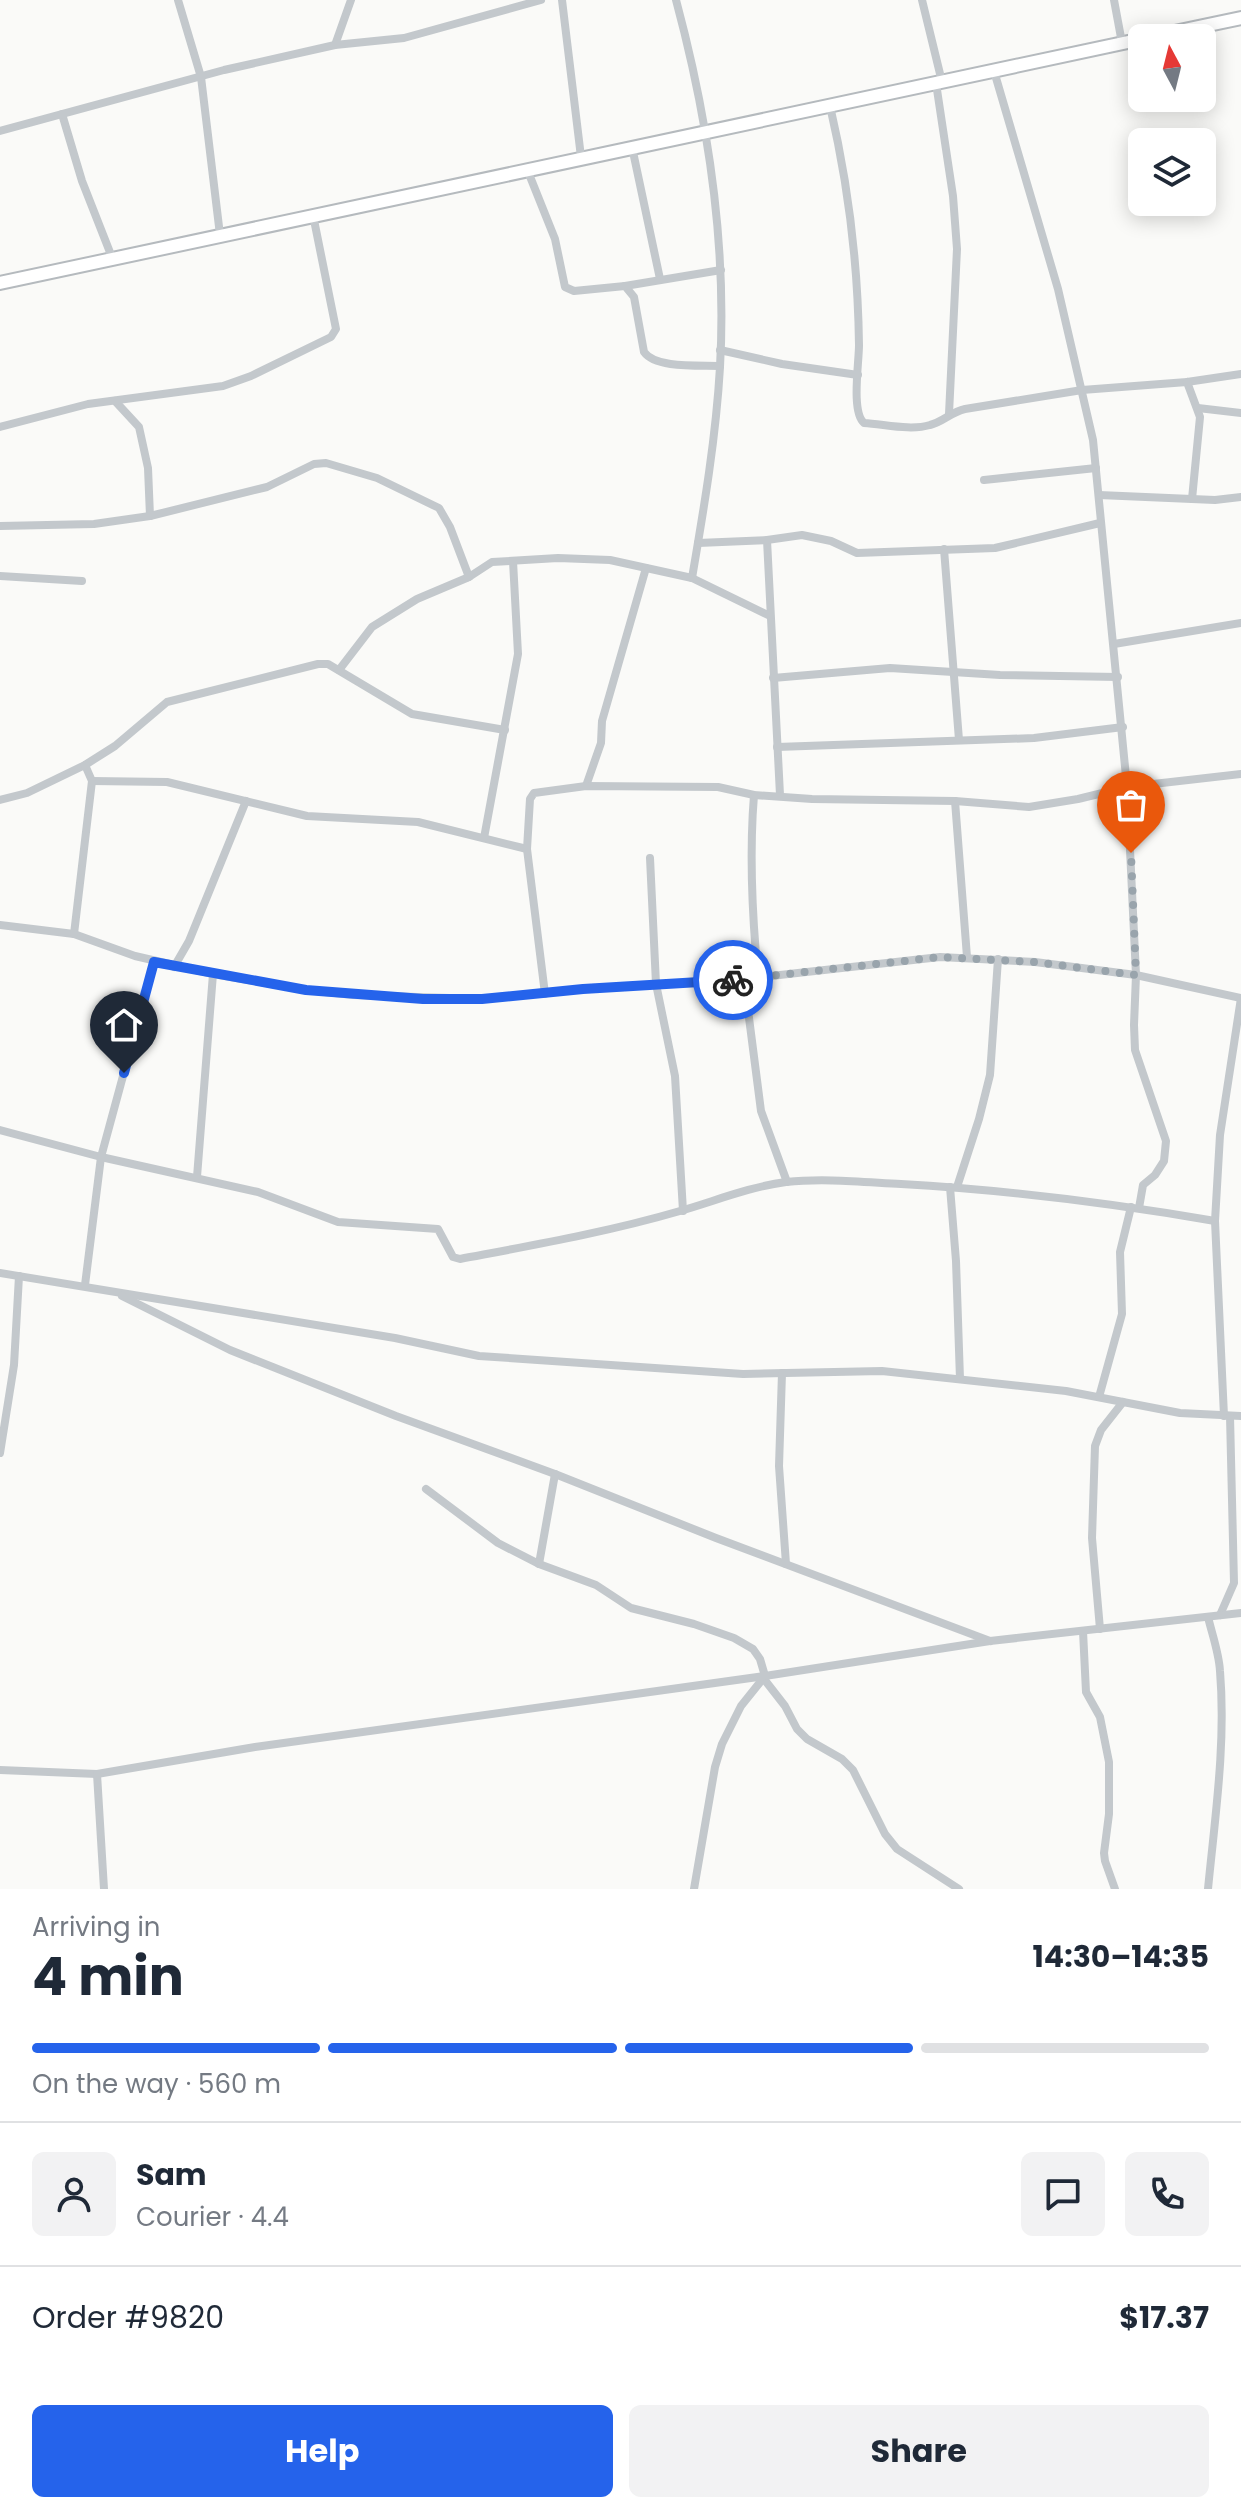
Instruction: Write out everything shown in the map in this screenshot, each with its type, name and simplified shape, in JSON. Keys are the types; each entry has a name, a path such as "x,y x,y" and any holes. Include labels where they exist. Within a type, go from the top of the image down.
{"main road":[{"path":"1212,24 1241,18"},
{"path":"0,283 1128,42"}],"street":[{"path":"178,0 201,77 220,235"},
{"path":"335,45 351,0"},
{"path":"0,131 201,77 335,45 404,38 541,0"},
{"path":"562,0 581,157"},
{"path":"676,0 711,158 721,270 720,366 692,578"},
{"path":"922,0 939,83 957,249 949,414"},
{"path":"1114,0 1122,43"},
{"path":"994,71 1058,289 1082,390 1096,468 1123,727 1136,975 1135,1050 1166,1141 1164,1161 1155,1175 1143,1185 1120,1252 1122,1314 1099,1397"},
{"path":"830,106 843,167 848,213 859,343 857,412 864,423 919,427 965,409 1082,390 1187,382 1241,374"},
{"path":"62,114 82,181 113,260"},
{"path":"632,147 660,279"},
{"path":"527,169 555,239 565,287 574,291 625,286 721,270"},
{"path":"0,427 88,404 223,386 251,376 335,334 313,215"},
{"path":"625,286 634,297 644,352 648,357 663,363 720,366"},
{"path":"720,350 782,364 858,375"},
{"path":"1187,382 1198,408 1199,443 1192,499"},
{"path":"115,401 139,427 148,468 150,516"},
{"path":"1198,408 1241,413"},
{"path":"0,526 94,524 150,516 267,487 314,464 326,463 377,478 439,508 450,527 469,577"},
{"path":"984,480 1096,468"},
{"path":"1099,495 1192,499 1241,497"},
{"path":"698,543 812,536 857,553 1005,547 1100,523"},
{"path":"767,540 780,795"},
{"path":"944,549 959,740"},
{"path":"339,670 372,627 417,599 469,577 486,564 558,558 610,560 692,578 770,616"},
{"path":"484,838 519,640 513,561"},
{"path":"586,786 601,743 602,721 646,568"},
{"path":"0,576 82,581"},
{"path":"1114,644 1241,623"},
{"path":"0,800 27,793 85,765 115,746 159,707 177,698 318,664 328,664 412,714 505,730"},
{"path":"773,678 890,668 1118,677"},
{"path":"777,747 1034,738 1123,727"},
{"path":"74,934 92,781 85,765"},
{"path":"545,994 527,849 530,799 534,793 586,786 718,787 754,795 1044,806 1127,787 1241,774"},
{"path":"92,781 167,782 307,816 418,822 527,849"},
{"path":"754,795 750,852 751,913 758,977"},
{"path":"174,967 189,941 246,801"},
{"path":"955,801 967,957"},
{"path":"650,858 656,984 675,1076 683,1211"},
{"path":"0,925 74,934 174,967 353,995 482,999 744,979 929,957 967,957 1136,975 1241,998 1220,1135 1215,1221 1234,1583 1220,1615"},
{"path":"960,1379 954,1187 979,1119 990,1075 998,959"},
{"path":"85,1285 101,1157 154,962"},
{"path":"197,1177 213,974"},
{"path":"744,979 761,1111 787,1182"},
{"path":"0,1130 101,1157 258,1192 338,1222 438,1229 453,1257 460,1259 612,1228 787,1182 839,1180 954,1187 1083,1200 1215,1221"},
{"path":"0,1273 395,1338 479,1356 660,1370 782,1373 882,1371 1066,1391 1180,1413 1241,1416"},
{"path":"0,1453 3,1414 14,1365 19,1276"},
{"path":"114,1292 230,1350 990,1641"},
{"path":"782,1373 779,1466 786,1564"},
{"path":"1100,1629 1092,1538 1095,1446 1101,1430 1123,1402"},
{"path":"539,1564 555,1474"},
{"path":"426,1489 498,1543 539,1564 596,1585 631,1608 694,1624 734,1638 753,1649 760,1659 764,1677 797,1729 853,1770 885,1834 897,1849 959,1889"},
{"path":"0,1770 97,1774 255,1747 764,1677 990,1641 1241,1613"},
{"path":"1208,1617 1220,1669 1221,1699 1221,1770 1208,1889"},
{"path":"1083,1631 1086,1692 1100,1717 1109,1762 1105,1861 1115,1889"},
{"path":"694,1889 715,1767 722,1744 741,1706 764,1677"},
{"path":"97,1774 104,1889"}],"way so far":[{"path":"733,980 929,957 1035,962 1136,975 1131,853"}],"route":[{"path":"124,1073 154,962 306,990 423,999 482,999 733,980"}]}
